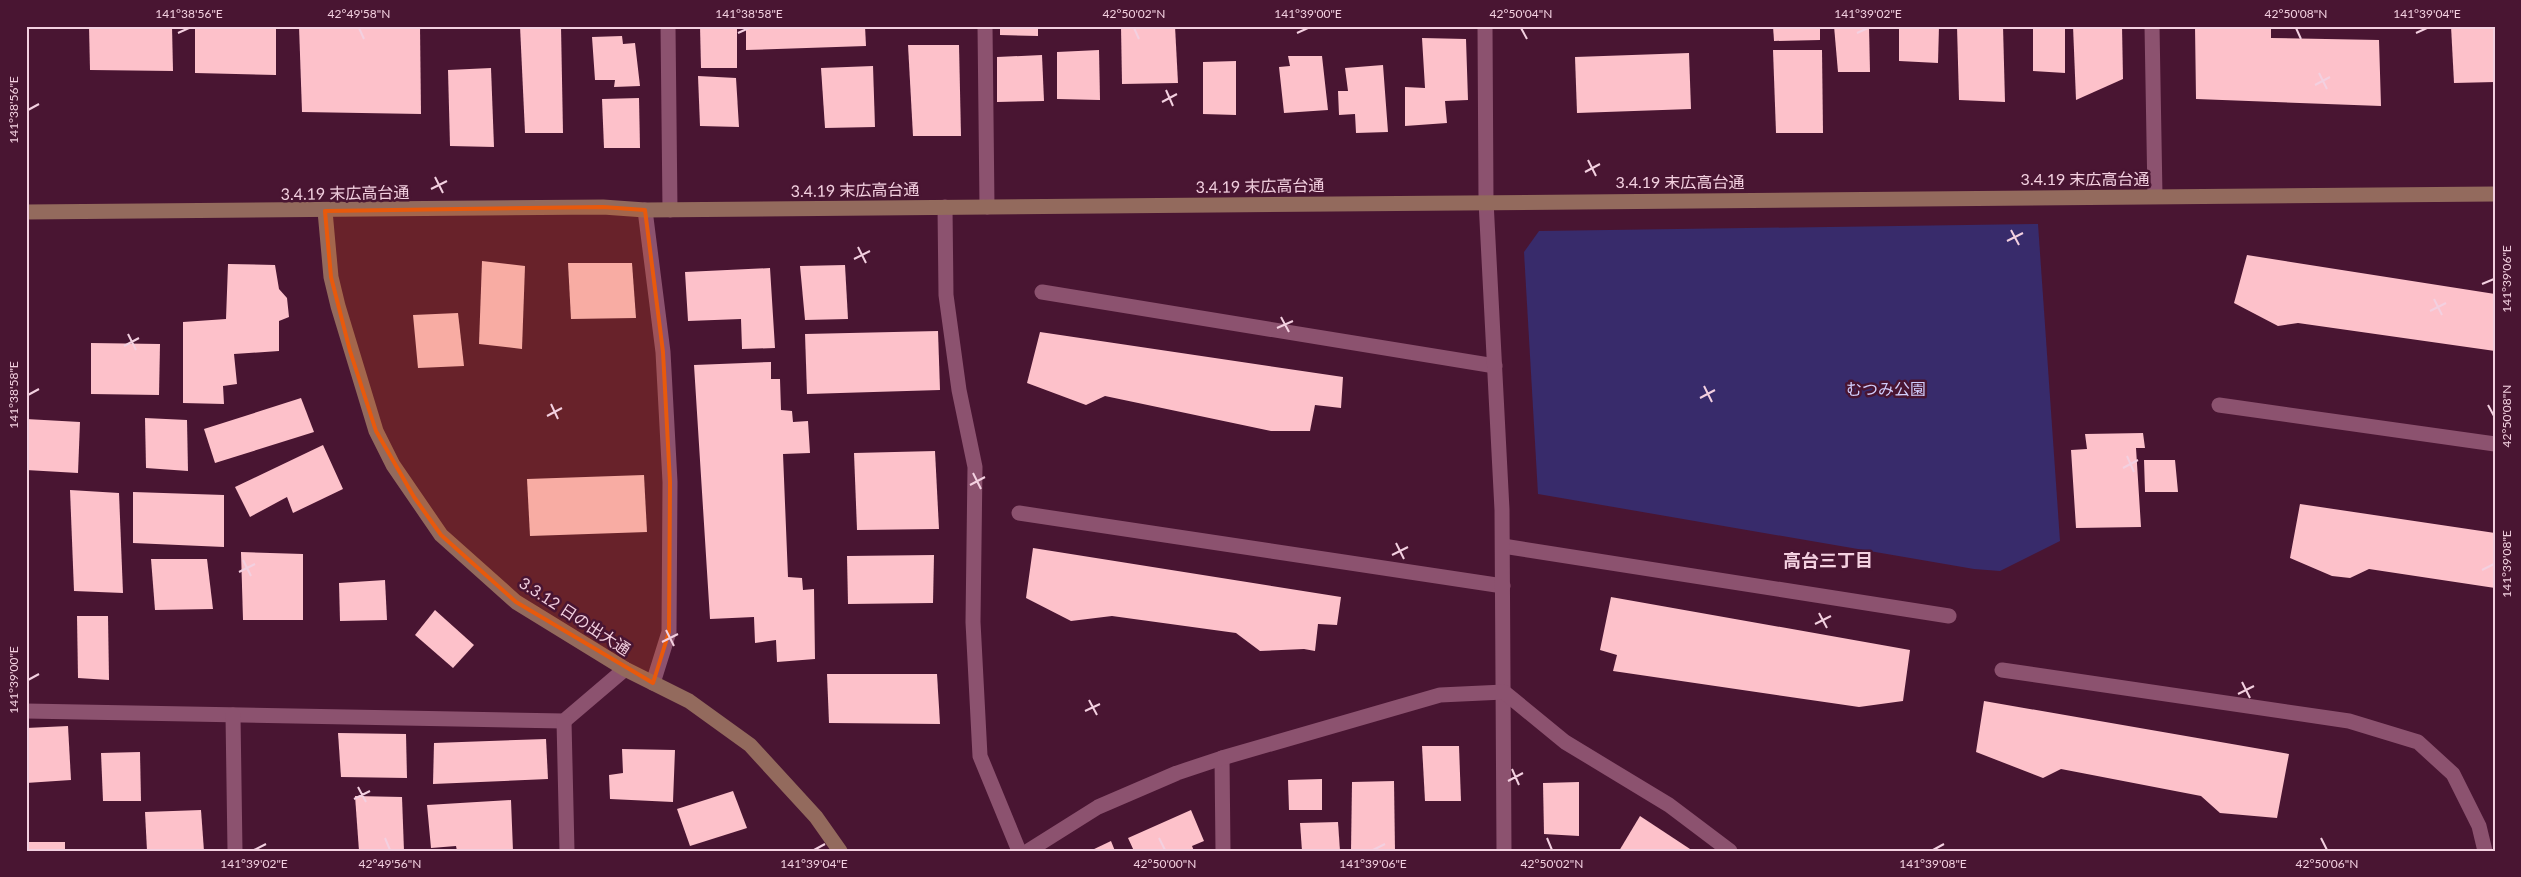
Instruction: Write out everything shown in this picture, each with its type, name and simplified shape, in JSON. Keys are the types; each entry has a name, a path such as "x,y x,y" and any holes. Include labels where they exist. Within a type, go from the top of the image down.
{"street":[{"path":"668,26 670,210"},
{"path":"985,26 987,206"},
{"path":"1485,26 1486,201 1503,546 1504,851"},
{"path":"2152,26 2154,196"},
{"name":"3.4.19 末広高台通","path":"26,212 325,211 603,207 670,210 1486,201 2495,194"},
{"path":"945,207 946,295 960,390 975,467 973,622 980,756 1019,851"},
{"path":"645,210 662,352 670,482 669,632 653,683"},
{"name":"3.3.12 日の出大通","path":"325,211 331,277 350,351 376,431 393,465 441,535 516,602 625,669 689,701 750,745 816,817 840,851"},
{"path":"1042,292 1495,366"},
{"path":"2219,405 2495,444"},
{"path":"1019,513 1503,586"},
{"path":"1503,546 1949,616"},
{"path":"26,711 564,721 625,669"},
{"path":"2002,670 2349,721 2418,742 2453,774 2479,826 2486,851"},
{"path":"1028,851 1098,807 1177,773 1222,758 1440,696 1504,692 1565,742 1669,805 1730,851"},
{"path":"233,715 235,851"},
{"path":"564,721 567,851"},
{"path":"1222,758 1223,851"}],"highlighted area":[{"path":"603,207 645,210 663,352 670,482 669,632 653,683 516,602 441,535 414,497 376,431 350,351 331,277 325,211"}],"green space":[{"name":"むつみ公園","path":"2038,224 2060,541 2000,571 1974,569 1538,494 1524,252 1539,231"}],"building":[{"path":"89,26 172,26 173,71 90,70"},
{"path":"195,26 276,26 276,75 195,73"},
{"path":"299,26 420,26 421,114 302,112"},
{"path":"520,26 561,26 563,133 525,133"},
{"path":"700,26 737,26 737,68 701,68"},
{"path":"746,26 865,26 866,46 746,50"},
{"path":"1000,26 1038,26 1038,36 1000,35"},
{"path":"1121,26 1175,26 1178,83 1122,84"},
{"path":"1773,26 1820,26 1820,40 1774,41"},
{"path":"1834,26 1869,26 1870,72 1838,72"},
{"path":"1899,26 1939,26 1938,63 1899,61"},
{"path":"1957,26 2003,26 2005,102 1959,100"},
{"path":"2073,26 2122,26 2123,79 2076,100"},
{"path":"2195,26 2271,26 2271,38 2379,40 2381,106 2196,99"},
{"path":"2451,26 2493,26 2495,82 2454,83"},
{"path":"2033,27 2065,28 2065,73 2033,71"},
{"path":"622,36 623,44 635,43 640,86 614,87 615,80 595,80 592,37"},
{"path":"1422,38 1466,39 1468,100 1445,101 1447,123 1405,126 1405,87 1425,88"},
{"path":"908,45 959,45 961,136 913,136"},
{"path":"1099,50 1100,100 1057,99 1057,52"},
{"path":"1773,50 1822,50 1823,133 1776,133"},
{"path":"1689,53 1691,109 1577,113 1575,57"},
{"path":"1042,55 1044,101 997,102 997,57"},
{"path":"1288,56 1322,56 1328,110 1284,113 1279,67 1290,66"},
{"path":"1236,61 1236,115 1203,114 1203,62"},
{"path":"1383,65 1388,132 1356,133 1355,114 1339,115 1338,91 1348,91 1345,68"},
{"path":"873,66 875,127 825,128 821,68"},
{"path":"491,68 494,147 450,146 448,70"},
{"path":"698,76 736,78 739,127 700,126"},
{"path":"639,98 640,148 604,148 602,99"},
{"path":"2247,255 2495,294 2495,351 2298,323 2278,326 2234,303"},
{"path":"482,261 525,266 522,349 479,344"},
{"path":"568,263 632,263 636,318 571,319"},
{"path":"228,264 275,265 279,289 287,298 289,317 279,321 279,351 234,354 237,384 223,386 224,404 183,403 183,322 226,319"},
{"path":"845,265 848,319 805,320 800,266"},
{"path":"770,268 775,348 742,349 741,319 688,321 685,272"},
{"path":"458,313 464,366 418,368 413,315"},
{"path":"938,331 940,390 807,394 805,334"},
{"path":"1040,332 1343,377 1341,408 1315,405 1310,431 1271,431 1105,396 1086,405 1027,383"},
{"path":"91,343 160,344 159,395 91,394"},
{"path":"771,362 771,379 780,379 781,410 792,411 793,422 808,421 810,453 783,454 788,577 802,578 803,590 814,589 815,659 777,662 776,640 755,643 754,617 710,619 694,365"},
{"path":"301,398 314,432 215,463 204,429"},
{"path":"145,418 187,420 188,471 146,468"},
{"path":"26,419 80,422 78,473 26,470"},
{"path":"2143,433 2145,448 2136,448 2141,527 2076,528 2071,450 2087,449 2085,434"},
{"path":"323,445 343,489 293,513 287,497 250,517 235,487"},
{"path":"935,451 939,529 857,530 854,453"},
{"path":"2144,460 2175,460 2178,492 2145,492"},
{"path":"644,475 647,532 530,536 527,479"},
{"path":"70,490 119,493 123,593 74,591"},
{"path":"133,492 224,495 224,547 133,543"},
{"path":"2300,504 2495,533 2495,588 2369,569 2350,578 2332,576 2290,558"},
{"path":"1033,548 1341,597 1337,625 1318,624 1315,651 1304,649 1260,651 1236,633 1112,616 1071,621 1026,598"},
{"path":"241,552 303,554 303,620 243,620"},
{"path":"934,555 933,603 848,604 847,556"},
{"path":"151,559 207,559 213,609 155,610"},
{"path":"385,580 387,620 340,621 339,583"},
{"path":"1611,597 1910,650 1903,701 1859,707 1613,671 1617,655 1600,650"},
{"path":"435,610 474,645 453,668 415,635"},
{"path":"77,616 108,616 109,680 78,678"},
{"path":"827,674 937,674 940,724 829,723"},
{"path":"1984,701 2289,754 2277,818 2220,813 2201,796 2061,769 2043,778 1976,752"},
{"path":"68,726 71,780 26,783 26,728"},
{"path":"338,733 406,734 407,778 341,777"},
{"path":"546,739 548,779 433,784 434,743"},
{"path":"1422,746 1459,746 1461,801 1425,801"},
{"path":"622,749 675,750 673,802 610,799 609,775 623,773"},
{"path":"140,752 141,801 103,801 101,753"},
{"path":"1322,779 1322,810 1289,810 1288,780"},
{"path":"1394,781 1395,851 1351,851 1352,782"},
{"path":"1579,782 1579,836 1544,834 1543,783"},
{"path":"733,791 747,828 690,846 677,809"},
{"path":"355,796 402,797 404,851 359,851"},
{"path":"511,800 513,851 457,851 456,846 431,848 427,805"},
{"path":"201,810 204,851 147,851 145,812"},
{"path":"1191,810 1204,841 1192,846 1194,851 1134,851 1128,838"},
{"path":"1640,816 1690,849 1690,851 1619,851"},
{"path":"1338,822 1340,851 1302,851 1300,823"},
{"path":"1111,841 1115,851 1090,851"},
{"path":"26,842 65,842 65,851 26,851"}],"district":[{"name":"高台三丁目","path":"1828,561"}]}
